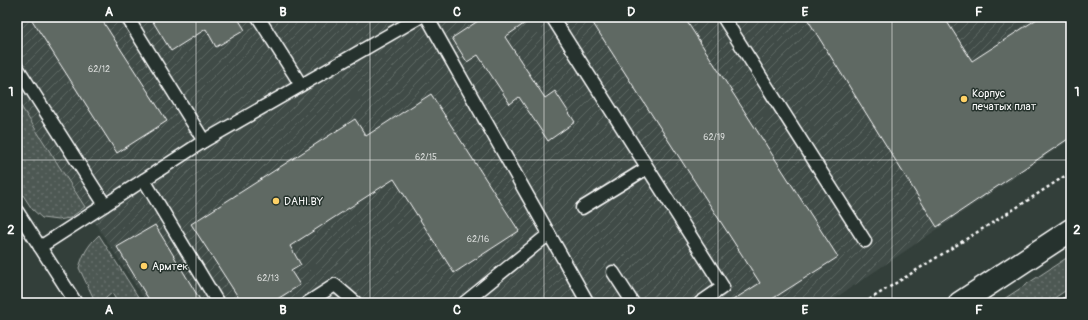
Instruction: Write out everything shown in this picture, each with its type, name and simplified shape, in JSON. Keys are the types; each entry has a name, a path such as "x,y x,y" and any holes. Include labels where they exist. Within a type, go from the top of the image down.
{"street":[{"path":"960,303 1071,230"}],"lane":[{"path":"127,17 204,141"},
{"path":"258,17 301,85"},
{"path":"40,246 204,141 420,17"},
{"path":"426,17 588,303"},
{"path":"552,17 723,288 700,303"},
{"path":"722,17 865,241"},
{"path":"17,68 105,205"},
{"path":"582,208 647,168"},
{"path":"144,180 218,303"},
{"path":"17,211 76,303"},
{"path":"464,303 549,234"},
{"path":"613,272 633,303"},
{"path":"307,303 335,285 356,303"}],"path":[{"path":"864,303 1013,211 1071,172"},
{"path":"1057,303 1071,294"}],"shaded area":[{"path":"17,17 1071,17 1071,139 828,303 147,303 17,102"},
{"path":"17,100 85,207 70,218 58,220 42,218 32,209 17,186"},
{"path":"99,235 142,303 118,303 112,293 100,303 96,303 79,268 86,250"},
{"path":"1071,255 1071,287 1047,303 998,303"}],"building":[{"path":"30,17 100,17 167,121 117,153"},
{"path":"150,17 237,17 245,30 216,47 206,29 171,51"},
{"path":"484,17 534,17 505,37 545,98 555,91 575,122 548,141 519,97 510,104 478,55 467,62 452,38"},
{"path":"589,17 684,17 838,257 766,303 728,303 760,283"},
{"name":"Корпус печатых плат","path":"806,17 944,17 972,61 1040,17 1071,17 1071,137 937,227"},
{"path":"431,94 519,231 454,273 394,179 290,246 301,265 291,271 300,285 271,303 242,303 191,224 355,119 366,136"},
{"path":"155,225 202,303 151,303 117,247"}],"place":[{"name":"Корпус печатых плат","path":"964,99"},
{"name":"DAHI.BY","path":"276,201"},
{"name":"Армтек","path":"144,266"}]}
